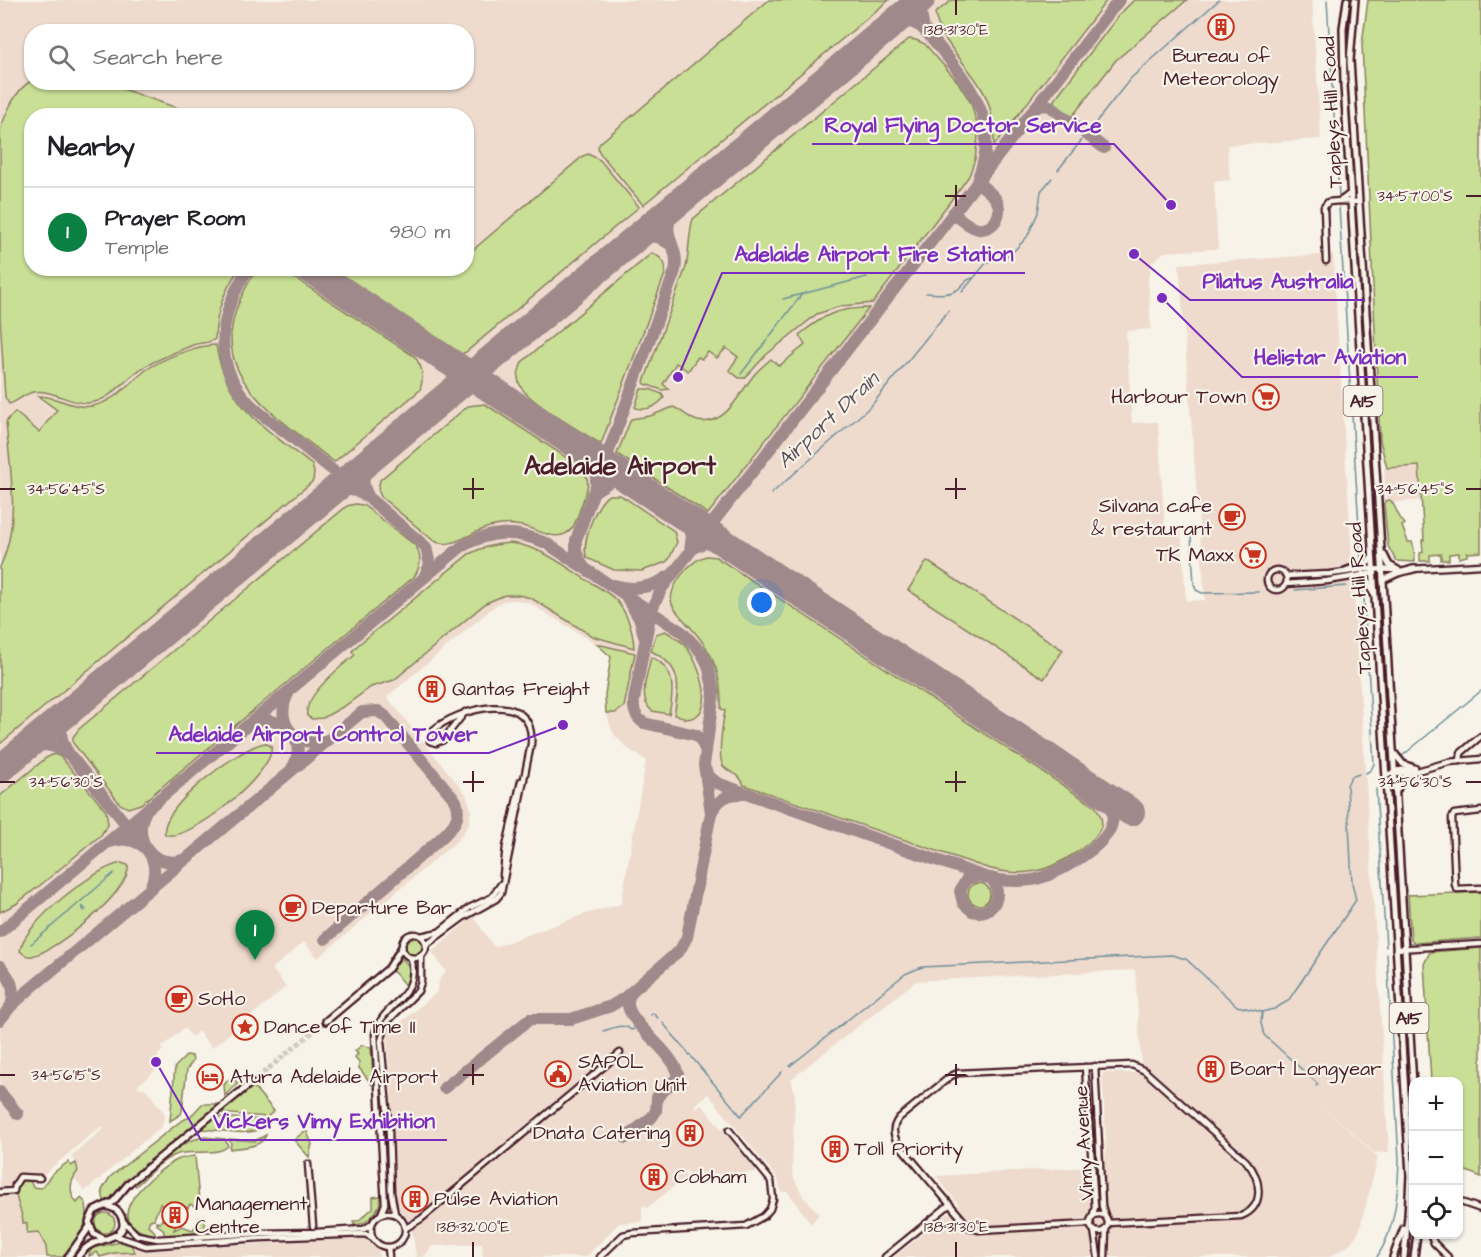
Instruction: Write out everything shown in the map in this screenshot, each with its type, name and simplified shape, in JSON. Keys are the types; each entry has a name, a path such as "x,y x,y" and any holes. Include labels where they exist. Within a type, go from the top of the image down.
{"main road":[{"name":"Tapleys Hill Road","path":"1347,0 1343,28 1343,68 1409,1131"},
{"name":"Tapleys Hill Road","path":"1355,0 1350,60 1382,551 1412,1077"},
{"path":"1382,551 1389,565 1398,570"},
{"path":"1345,572 1367,563 1372,558"},
{"path":"1383,580 1414,569"},
{"path":"1363,574 1367,578 1376,603"},
{"path":"1393,752 1412,771 1401,781 1396,794"},
{"path":"326,1021 389,968 402,946"},
{"path":"68,1257 90,1226 92,1215 103,1206 113,1202 131,1182 250,1083"},
{"name":"Tapleys Hill Road","path":"1404,1257 1410,1185"},
{"path":"78,1257 87,1247 116,1236 122,1227 123,1221 118,1210 103,1206"},
{"path":"1393,1257 1408,1216"},
{"path":"90,1226 94,1234 106,1239"},
{"path":"1414,1256 1416,1239"}],"street":[{"path":"1340,201 1351,193"},
{"path":"1326,261 1324,207 1328,202 1359,202"},
{"path":"1286,576 1481,565"},
{"path":"1286,584 1286,576 1282,571 1276,569 1268,574 1266,580 1268,586 1274,590 1281,589 1286,584 1327,581 1373,571"},
{"path":"395,1214 391,1192 389,1131 381,1041 383,1027 392,1015 418,991 421,982 422,956 426,945 464,917 496,899 501,893 532,738 530,725 524,717 509,710 491,707 474,709 465,712 443,722 434,729 430,735 430,741 436,743 443,740 465,712"},
{"path":"1460,761 1461,753 1481,736"},
{"path":"1386,774 1481,759"},
{"path":"422,956 411,958 404,954 402,946 406,936 414,934 421,936 439,932 469,908 492,897 499,889 515,804 524,773"},
{"path":"1481,812 1454,814 1452,818 1455,885 1457,889 1481,888"},
{"path":"421,936 426,945"},
{"path":"1396,949 1481,944"},
{"path":"123,1221 137,1235 148,1238 317,1232 364,1229 372,1224 381,1214 385,1204 375,1034 383,1016 410,988 414,972 411,958"},
{"path":"406,1227 427,1214 620,1053"},
{"name":"Vimy Avenue","path":"1095,1066 1102,1206 1107,1220"},
{"path":"1139,1066 1252,1168 1256,1178 1258,1200 1251,1211 1241,1216 1107,1220 1100,1215 1092,1221 978,1230 965,1224 897,1142 893,1128 899,1118 951,1076 958,1073 1085,1067 1139,1066"},
{"name":"Vimy Avenue","path":"1085,1067 1095,1207 1092,1221"},
{"path":"600,1257 623,1235 746,1226 764,1216 770,1209 773,1199 771,1181 729,1130"},
{"path":"308,1164 313,1226 317,1232"},
{"path":"0,1192 14,1191 20,1177 40,1178"},
{"path":"1463,1203 1481,1209"},
{"path":"885,1257 949,1205"},
{"path":"116,1236 146,1246 364,1234 373,1238 379,1245 396,1246 402,1242 406,1227 402,1219 395,1214 381,1214"},
{"path":"1105,1257 1107,1220"},
{"path":"1092,1221 1098,1257"},
{"path":"372,1224 373,1238"},
{"path":"310,1232 313,1226"},
{"path":"1094,1230 1099,1232 1106,1229"},
{"path":"1432,1239 1448,1257"},
{"path":"388,1247 389,1257"}],"shaded area":[{"name":"Adelaide Airport","path":"0,0 1312,0 1321,139 1227,145 1230,180 1214,182 1218,249 1164,252 1150,264 1150,275 1148,276 1151,329 1126,331 1132,423 1158,422 1165,532 1181,531 1186,601 1205,600 1179,264 1333,254 1389,1152 1375,1153 1317,1101 1378,1157 1359,1232 1348,1246 1330,1257 894,1257 959,1205 936,1176 1105,1166 1106,1139 1102,1073 1142,1073 1135,970 916,981 791,1079 795,1096 792,1168 803,1196 819,1214 811,1224 788,1192 781,1192 778,1179 708,1094 694,1106 696,1108 701,1104 757,1172 692,1176 686,1170 683,1173 686,1177 647,1208 644,1205 642,1207 642,1222 619,1223 586,1257 483,1257 482,1244 432,1246 424,1257 416,1257 411,1223 396,1206 388,1033 436,993 440,978 446,972 432,952 473,916 494,947 585,914 621,904 646,760 630,750 613,733 604,705 611,656 600,646 529,603 514,600 503,601 496,605 387,697 466,794 471,809 469,824 458,840 318,958 304,942 272,969 286,987 212,1048 198,1031 192,1037 184,1028 162,1047 163,1050 158,1055 156,1070 136,1087 145,1088 165,1114 162,1126 85,1191 73,1177 79,1171 71,1156 103,1129 101,1126 43,1175 26,1172 18,1174 12,1181 11,1189 22,1189 46,1244 46,1257 0,1257"},
{"path":"1419,466 1421,500 1386,503 1384,468"},
{"path":"364,1237 378,1249 379,1257 103,1257 111,1251 132,1248 156,1250"}],"green space":[{"path":"769,0 889,0 643,205 599,152 600,143"},
{"path":"952,0 1107,0 994,146 994,130 984,93 947,42 937,23 935,13"},
{"path":"1134,0 1187,0 1116,60 1071,118 1054,104 1054,100 1119,15"},
{"path":"1368,0 1481,0 1481,552 1467,553 1467,556 1459,558 1459,553 1449,554 1449,560 1441,560 1441,554 1430,555 1430,561 1420,561 1420,553 1423,552 1422,540 1424,540 1419,466 1387,468 1380,441 1362,44"},
{"path":"909,39 925,44 958,82 971,103 978,137 975,159 969,176 873,303 841,306 817,314 766,355 745,378 739,378 729,370 738,357 726,348 717,358 708,352 702,359 698,357 688,371 676,363 663,384 669,389 662,390 645,384 686,267 693,219"},
{"path":"24,86 24,90 126,90 177,108 24,108 24,276 235,276 222,302 215,339 193,345 152,363 139,370 105,398 97,401 81,403 54,394 33,392 9,404 5,397 0,317 0,130 8,109"},
{"path":"588,154 600,160 639,207 466,352 461,354 344,276 474,276 474,249"},
{"path":"652,253 663,261 665,274 601,444 556,416 525,392 518,379 519,371 522,362"},
{"path":"253,276 292,276 414,356 421,368 420,390 334,462 283,422 261,402 244,381 234,359 231,333 238,303"},
{"path":"869,308 708,514 617,454 631,419 650,416 673,407 698,421 717,419 731,407 754,375 771,359 779,366 805,345 799,335 808,328 839,311"},
{"path":"216,345 228,384 238,400 264,427 312,465 313,481 0,744 0,567 10,533 12,514 6,423 8,419 15,412 39,432 57,410 38,396 78,406 100,404 108,401 146,370 161,361 189,350"},
{"path":"641,389 650,389 662,394 664,398 652,407 636,408"},
{"path":"485,404 584,471 588,484 586,492 573,527 568,533 555,536 522,526 501,525 486,528 456,541 441,543 434,541 381,497 378,489 380,480 468,406"},
{"path":"609,495 620,495 674,531 677,542 666,562 642,571 614,570 587,558 585,552 590,524 599,506"},
{"path":"1390,500 1405,524 1402,526 1408,542 1412,542 1415,562 1396,561 1388,546 1384,504 1385,501"},
{"path":"363,505 416,546 420,562 414,577 141,804 128,808 120,804 73,743 73,737 79,729 347,506"},
{"path":"510,543 531,548 549,556 613,597 626,616 634,648 592,636 531,598 505,595 486,603 394,680 371,687 323,718 312,719 307,716 307,708 317,691 355,655 352,651 359,644 469,554 489,546"},
{"path":"707,556 716,557 1096,807 1102,823 1096,836 1072,855 1044,869 1022,873 994,870 744,785 737,775 724,767 720,756 725,710 721,709 720,686 715,666 700,638 672,604 673,590 682,574 694,562"},
{"path":"927,561 1063,650 1044,679 908,590"},
{"path":"665,631 685,645 701,676 704,700 702,710 695,717 684,719 684,717 674,715 678,686 676,677 669,663 651,651 656,634"},
{"path":"597,644 635,653 624,707 615,713 606,713 605,694 611,657"},
{"path":"651,657 665,667 669,674 672,697 669,714 652,711 645,699 645,685"},
{"path":"265,743 271,746 269,757 246,788 210,818 191,829 176,835 165,834 166,823 174,809 204,780 239,755"},
{"path":"54,754 61,757 106,811 108,824 101,835 43,883 16,904 0,912 0,796"},
{"path":"121,863 128,865 126,876 118,889 106,904 74,932 43,952 32,956 24,955 20,951 33,927 62,899 94,875"},
{"path":"975,883 983,883 990,890 990,898 983,905 975,905 968,898 968,890"},
{"path":"1481,892 1481,938 1415,943 1411,940 1408,895"},
{"path":"410,937 418,937 423,942 421,953 410,955 405,950 405,942"},
{"path":"1481,948 1481,1177 1463,1170 1463,1077 1431,1077 1424,964 1430,952"},
{"path":"401,958 410,972 407,988 391,971"},
{"path":"362,1045 371,1048 374,1087 359,1068 359,1062 355,1057 358,1054 355,1051"},
{"path":"187,1055 192,1056 193,1061 187,1069 182,1111 170,1121 175,1067"},
{"path":"228,1080 238,1083 225,1096 224,1085"},
{"path":"253,1086 274,1111 267,1117 219,1113"},
{"path":"202,1104 221,1104 168,1146 110,1200 104,1201 102,1190 110,1177 181,1121 190,1117"},
{"path":"217,1117 264,1120 266,1126 250,1132 197,1129"},
{"path":"306,1130 312,1144 309,1157 294,1140"},
{"path":"266,1135 256,1145 230,1149 229,1139 255,1141"},
{"path":"204,1137 225,1139 228,1146 217,1151 190,1152 172,1156 136,1186 133,1183 175,1149"},
{"path":"195,1156 199,1201 197,1208 190,1204 188,1208 169,1201 166,1208 160,1204 154,1219 150,1220 148,1225 155,1235 138,1230 133,1226 128,1218 128,1209 140,1189 169,1164 182,1158"},
{"path":"68,1162 71,1166 76,1163 78,1171 72,1183 72,1195 77,1203 81,1198 86,1203 87,1212 83,1232 66,1257 47,1257 46,1247 39,1232 27,1233 27,1223 23,1223 16,1191 21,1181 30,1181 33,1187 41,1188 53,1173"},
{"path":"381,1196 373,1215 364,1222 354,1225 353,1221 358,1221 373,1208 373,1197"},
{"path":"105,1213 112,1216 115,1223 112,1230 105,1233 98,1230 95,1223 98,1216"},
{"path":"204,1216 205,1229 209,1230 206,1233 165,1236 163,1229 156,1224 162,1219 176,1225 174,1230 182,1226 193,1230 200,1217"},
{"path":"121,1242 131,1245 135,1252 114,1253 100,1257 97,1252 89,1256 92,1248"}],"waterway":[{"name":"Airport Drain","path":"1058,170 1131,78 1219,0"},
{"path":"1327,0 1339,197"},
{"name":"Airport Drain","path":"962,292 987,262 1012,253 1027,237 1038,213 1041,191 1052,178"},
{"path":"1339,207 1361,559"},
{"path":"783,299 867,277"},
{"path":"926,293 953,292 973,278"},
{"path":"741,374 802,294"},
{"name":"Airport Drain","path":"771,494 871,406 949,310"},
{"path":"1191,536 1196,590 1202,593 1259,592"},
{"path":"1363,584 1374,764 1366,773"},
{"path":"1295,590 1346,586"},
{"path":"1402,756 1481,691"},
{"path":"790,1066 905,974 922,967 1172,955 1186,959 1237,1006 1262,1012 1274,1009 1288,1001 1356,900 1352,883 1347,785 1351,777 1359,774"},
{"path":"1376,789 1386,947"},
{"path":"31,944 114,873"},
{"path":"82,906 86,910"},
{"path":"82,907 84,911"},
{"path":"1377,1257 1392,1222 1397,1197 1399,1159 1387,954"},
{"name":"Airport Drain","path":"651,1015 653,1013 658,1018"},
{"path":"1262,1013 1261,1023 1264,1035 1318,1084 1316,1086"},
{"path":"663,1023 741,1116 782,1072"},
{"name":"Airport Drain","path":"603,1031 621,1026 634,1029"}],"taxiway":[{"path":"924,30 921,13 925,0"},
{"path":"705,749 696,735 644,723 634,710 651,611 662,588 1119,0"},
{"path":"893,23 911,22 921,27 959,72 976,99 982,113 986,142 979,175"},
{"path":"1035,108 1043,105 1050,106 1104,148"},
{"path":"953,213 968,225 978,229 989,227 997,219 998,203 977,182"},
{"path":"583,566 576,552 576,540 675,271 675,254 669,224 677,204"},
{"path":"638,236 658,237 671,245"},
{"path":"244,276 231,301 226,318 224,353 228,371 253,407 345,480"},
{"path":"587,454 596,467 596,482"},
{"path":"373,458 366,468 364,478 367,494 426,547 430,565 424,577"},
{"path":"595,491 611,481 628,481"},
{"path":"327,495 349,490 370,499"},
{"path":"684,518 692,535 690,551"},
{"path":"0,932 461,547 482,537 493,535 514,534 535,539 546,543 682,632 701,652 708,665 714,692 704,765 711,813 687,937 680,950 624,998 611,1006 571,1019 530,1019 444,1088"},
{"path":"695,547 707,542 723,544"},
{"path":"614,585 629,588 643,587 669,576"},
{"path":"627,598 640,620 644,636"},
{"path":"289,692 283,713 290,731 306,741 328,740"},
{"path":"0,1020 11,1006 30,989 362,712 378,711 385,716 456,801 457,817 440,839 325,939"},
{"path":"67,713 61,729 66,749 146,849"},
{"path":"252,723 274,722 283,725 291,732 296,739 298,749 291,770"},
{"path":"27,747 48,745 68,754"},
{"path":"705,769 717,783 982,876 1007,881 1042,878 1079,859 1101,841 1112,823 1112,810 1098,791"},
{"path":"711,813 724,798 742,794"},
{"path":"145,813 141,823 141,833 149,851 164,861 174,862 185,859"},
{"path":"110,842 131,841 147,850 154,867 154,877 150,888"},
{"path":"979,875 966,880 960,891 963,903 972,911 986,911 995,903 997,891 991,878"},
{"path":"0,966 12,984 11,1006"},
{"path":"626,1138 652,1117 656,1111 657,1097 676,1079 678,1074 668,1057 631,1013 628,1001 632,992"},
{"path":"0,1092 18,1114"}],"runway":[{"path":"0,769 921,0"},
{"path":"320,276 1131,812"}],"tunnel":[{"path":"251,1083 326,1021"}],"place":[{"name":"Bureau of Meteorology","path":"1221,27"},
{"name":"Royal Flying Doctor Service","path":"1171,205"},
{"name":"Pilatus Australia","path":"1134,254"},
{"name":"Helistar Aviation","path":"1162,298"},
{"name":"Adelaide Airport Fire Station","path":"678,377"},
{"name":"Harbour Town","path":"1266,397"},
{"name":"Silvana cafe & restaurant","path":"1232,517"},
{"name":"TK Maxx","path":"1253,555"},
{"name":"Qantas Freight","path":"432,689"},
{"name":"Adelaide Airport Control Tower","path":"563,725"},
{"name":"Departure Bar","path":"293,908"},
{"name":"Prayer Room","path":"255,960"},
{"name":"SoHo","path":"179,999"},
{"name":"Dance of Time II","path":"245,1027"},
{"name":"Vickers Vimy Exhibition","path":"156,1062"},
{"name":"Boart Longyear","path":"1211,1069"},
{"name":"SAPOL Aviation Unit","path":"558,1074"},
{"name":"Atura Adelaide Airport","path":"210,1077"},
{"name":"Dnata Catering","path":"690,1133"},
{"name":"Toll Priority","path":"835,1149"},
{"name":"Cobham","path":"654,1177"},
{"name":"Pulse Aviation","path":"415,1199"},
{"name":"Management Centre","path":"175,1215"}],"district":[{"name":"Adelaide Airport","path":"620,466"}]}
